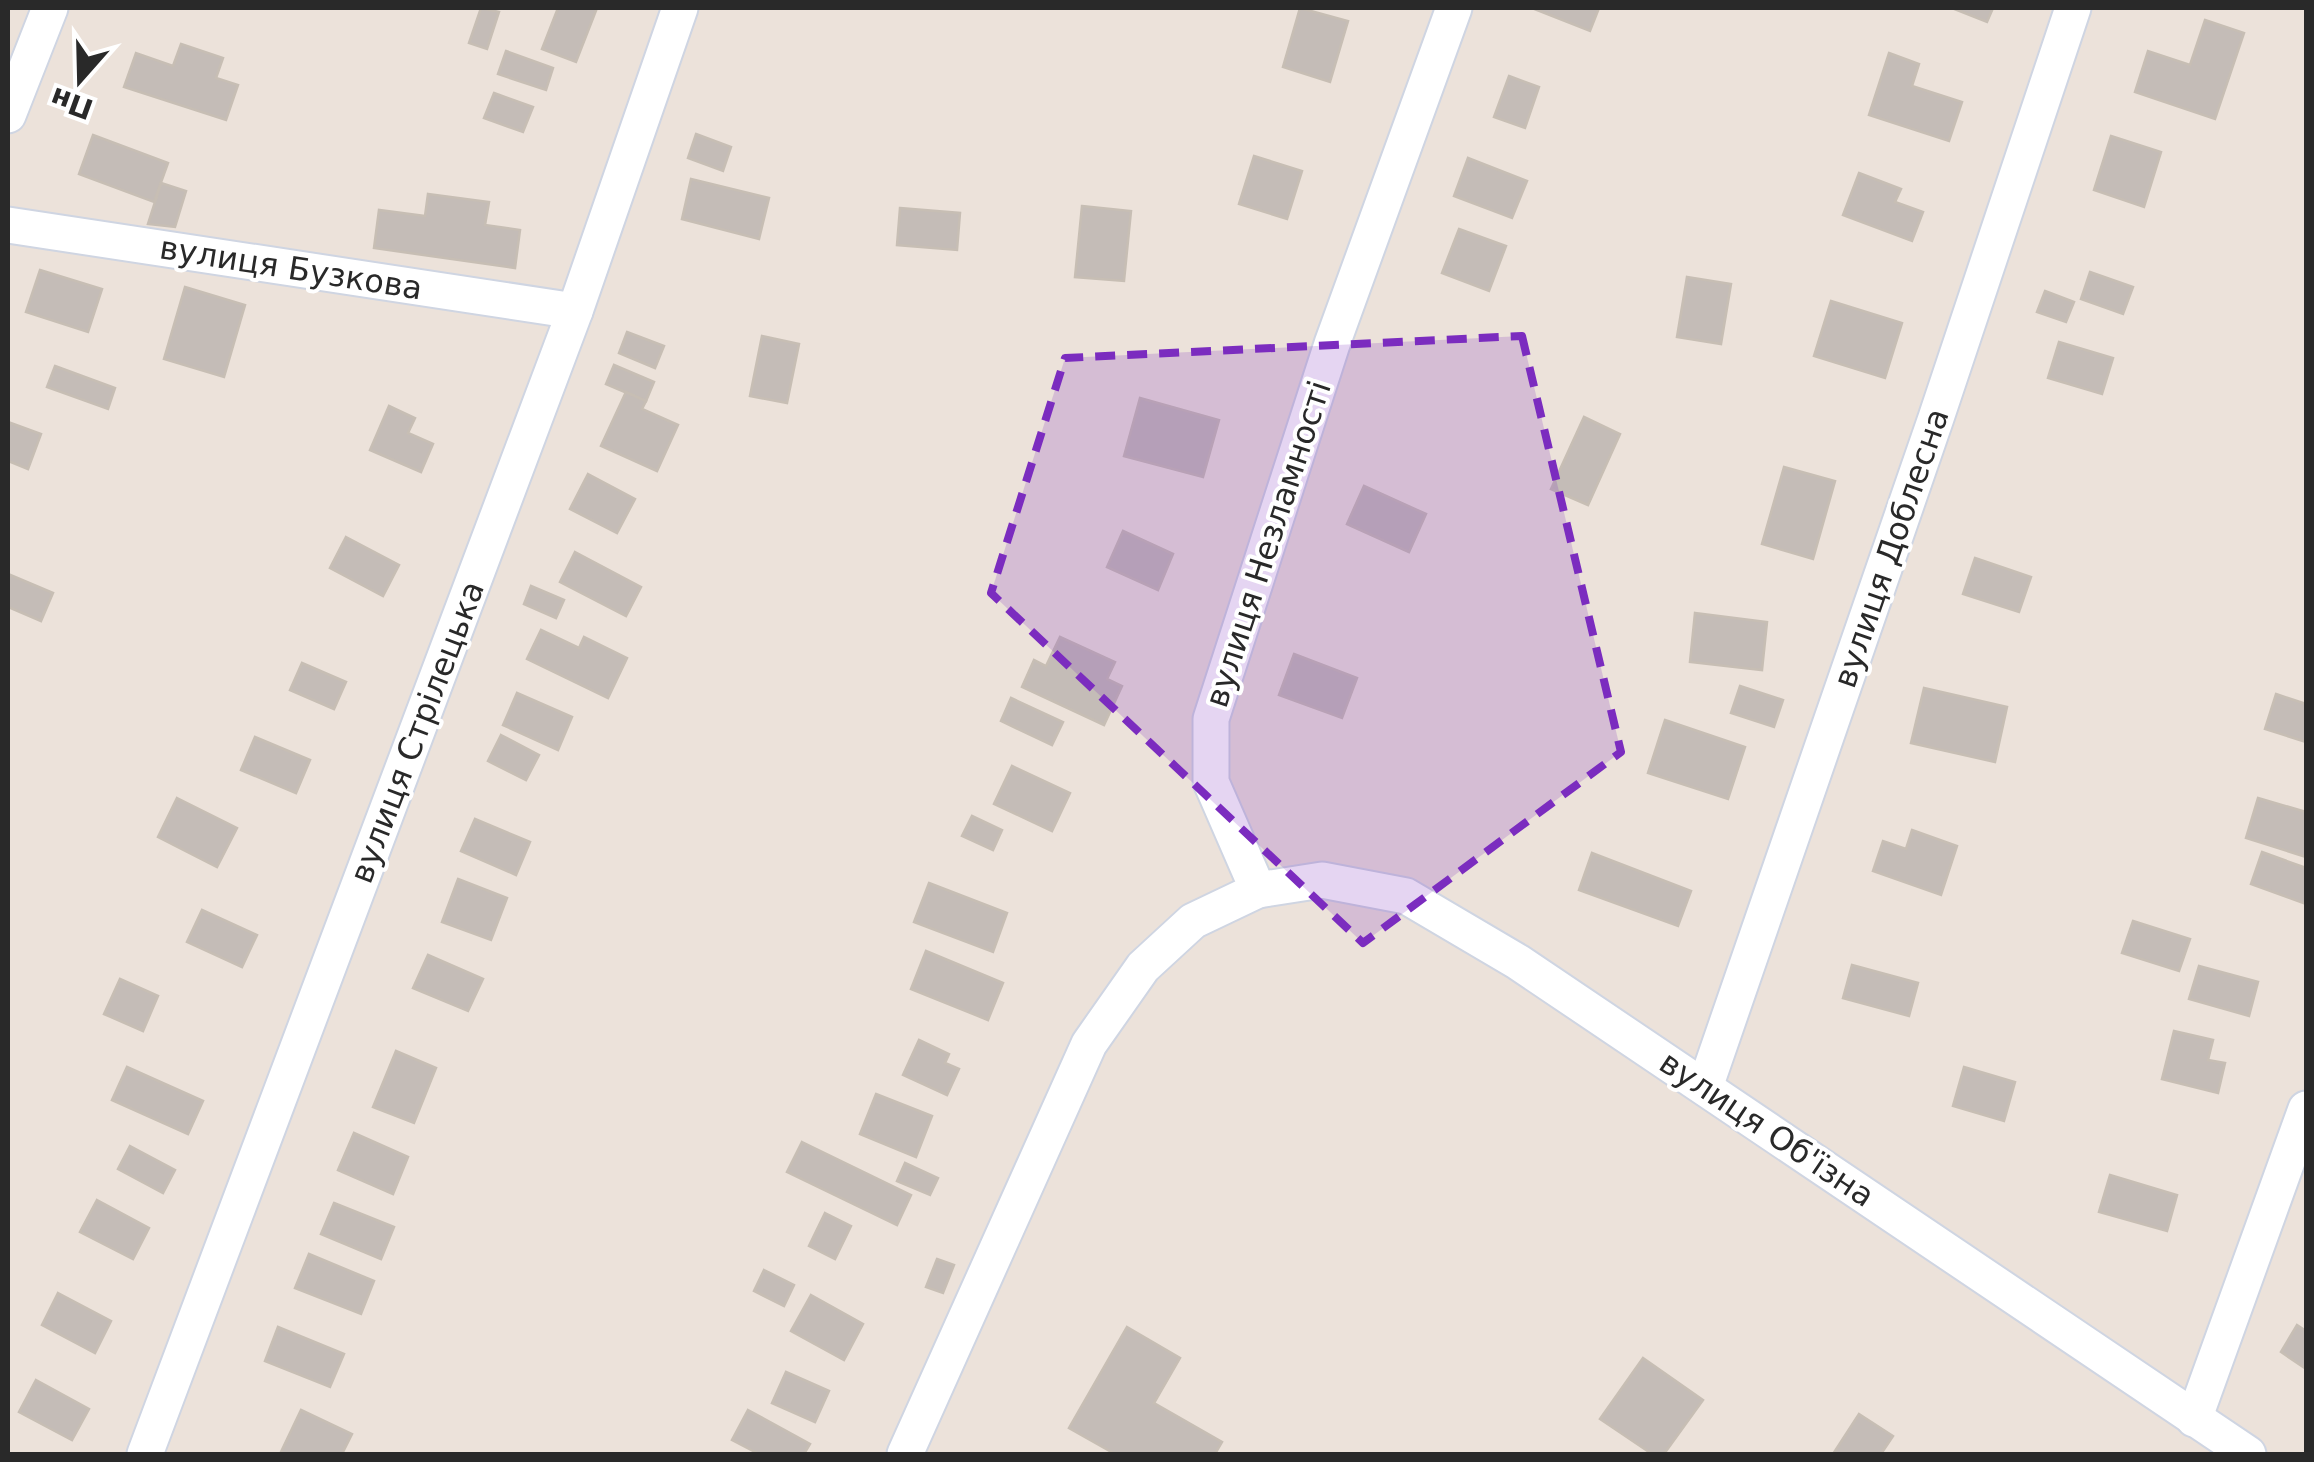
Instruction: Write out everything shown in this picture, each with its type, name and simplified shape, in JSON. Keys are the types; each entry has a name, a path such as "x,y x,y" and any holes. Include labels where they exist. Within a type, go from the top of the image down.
{"street":[{"path":"8,115 50,8"},
{"name":"вулиця Стрілецька","path":"145,1454 575,311 680,8"},
{"name":"вулиця Незламності","path":"1258,890 1211,782 1210,719 1332,344 1454,8"},
{"name":"вулиця Доблесна","path":"1705,1087 2073,8"},
{"name":"вулиця Бузкова","path":"8,224 575,311"},
{"name":"вулиця Об'їзна","path":"1258,890 1322,880 1406,896 1518,962 2248,1454"},
{"path":"904,1454 1090,1044 1143,966 1192,921 1258,890"},
{"path":"2194,1418 2306,1108"}],"highlighted area":[{"path":"1522,336 1621,752 1363,943 991,593 1065,358"}],"building":[{"path":"481,8 499,12 487,49 469,43"},
{"path":"558,8 597,8 576,62 542,49"},
{"path":"1300,8 1348,21 1330,82 1283,67"},
{"path":"1532,8 1599,8 1590,31"},
{"path":"1952,8 1993,8 1987,22"},
{"path":"2205,20 2244,33 2215,119 2135,92 2148,51 2190,65"},
{"path":"181,44 223,58 216,78 238,85 226,120 124,87 136,53 173,66"},
{"path":"506,51 553,68 546,90 498,74"},
{"path":"1889,53 1919,64 1912,86 1962,102 1949,141 1869,115"},
{"path":"1509,76 1539,87 1525,128 1494,117"},
{"path":"494,93 533,107 523,132 484,118"},
{"path":"696,134 731,147 723,171 688,158"},
{"path":"93,135 168,163 154,202 79,174"},
{"path":"2111,136 2161,152 2144,207 2094,190"},
{"path":"1254,156 1302,171 1287,219 1239,204"},
{"path":"1468,158 1527,181 1512,218 1454,196"},
{"path":"1859,173 1901,189 1895,202 1923,212 1912,241 1843,215"},
{"path":"691,179 769,198 759,239 682,219"},
{"path":"161,183 186,191 175,227 148,224"},
{"path":"428,194 489,202 485,225 520,230 515,268 374,248 379,210 425,216"},
{"path":"1082,206 1131,211 1124,281 1075,277"},
{"path":"900,208 960,213 957,250 897,245"},
{"path":"1459,229 1506,246 1489,291 1442,273"},
{"path":"40,270 102,289 88,332 26,312"},
{"path":"2090,272 2133,287 2123,314 2081,299"},
{"path":"1687,277 1731,284 1721,344 1677,337"},
{"path":"185,287 245,305 224,377 164,359"},
{"path":"2045,291 2074,302 2066,322 2037,312"},
{"path":"1831,301 1902,323 1885,378 1814,356"},
{"path":"627,332 664,346 655,368 619,353"},
{"path":"762,336 799,344 787,403 750,396"},
{"path":"2059,342 2113,358 2102,394 2048,378"},
{"path":"614,365 654,382 646,401 606,384"},
{"path":"55,366 115,388 108,409 47,387"},
{"path":"626,392 646,401 642,409 678,425 657,471 601,446"},
{"path":"1140,398 1219,420 1203,477 1124,456"},
{"path":"389,406 415,418 408,433 433,444 421,472 370,450"},
{"path":"1584,417 1620,434 1588,505 1551,489"},
{"path":"8,422 41,434 28,469 8,461"},
{"path":"1784,467 1835,481 1813,559 1762,544"},
{"path":"588,474 635,499 617,533 570,509"},
{"path":"1364,486 1426,514 1409,552 1347,524"},
{"path":"1123,531 1173,554 1158,590 1107,567"},
{"path":"346,537 399,565 383,596 330,568"},
{"path":"575,552 641,587 626,616 560,582"},
{"path":"1975,558 2031,577 2019,612 1963,594"},
{"path":"8,574 53,593 41,621 8,607"},
{"path":"531,586 564,600 556,618 524,604"},
{"path":"1695,613 1767,622 1762,670 1690,662"},
{"path":"541,630 579,648 584,637 627,658 608,698 527,659"},
{"path":"1060,637 1115,662 1107,679 1122,686 1104,725 1022,687 1034,660 1046,666"},
{"path":"1294,654 1357,678 1342,718 1279,695"},
{"path":"302,663 346,682 334,709 290,690"},
{"path":"1740,686 1783,700 1774,727 1731,713"},
{"path":"1924,688 2007,707 1995,762 1911,743"},
{"path":"517,693 572,717 558,750 503,725"},
{"path":"2276,694 2306,704 2306,742 2265,729"},
{"path":"1011,698 1063,722 1052,745 1001,721"},
{"path":"1665,720 1745,747 1728,799 1648,773"},
{"path":"501,735 539,755 526,780 488,761"},
{"path":"255,737 310,760 296,793 241,770"},
{"path":"1012,766 1070,793 1052,831 994,804"},
{"path":"177,798 237,828 217,867 158,837"},
{"path":"2258,798 2306,812 2306,857 2246,838"},
{"path":"972,816 1002,830 993,850 962,836"},
{"path":"475,819 530,842 516,875 461,851"},
{"path":"1912,830 1957,846 1941,895 1873,871 1883,841 1906,849"},
{"path":"2262,852 2306,868 2306,904 2251,884"},
{"path":"1592,853 1691,891 1678,926 1579,890"},
{"path":"458,879 507,898 491,940 442,922"},
{"path":"929,883 1007,913 993,952 914,922"},
{"path":"202,910 257,935 242,967 187,942"},
{"path":"2133,921 2190,939 2179,971 2122,953"},
{"path":"926,951 1003,983 988,1020 911,989"},
{"path":"428,955 483,979 468,1011 413,988"},
{"path":"1852,965 1918,983 1909,1016 1843,998"},
{"path":"2199,966 2258,982 2249,1016 2189,999"},
{"path":"120,979 158,996 143,1031 104,1014"},
{"path":"2174,1031 2213,1040 2208,1060 2225,1063 2218,1093 2162,1079"},
{"path":"919,1040 949,1054 945,1063 959,1069 947,1095 903,1075"},
{"path":"396,1051 436,1068 414,1123 373,1107"},
{"path":"127,1067 203,1101 188,1134 112,1100"},
{"path":"1964,1067 2015,1082 2004,1121 1953,1106"},
{"path":"876,1094 932,1116 916,1157 860,1134"},
{"path":"354,1133 408,1157 393,1194 338,1170"},
{"path":"802,1142 911,1195 897,1225 787,1172"},
{"path":"130,1146 175,1170 163,1193 118,1169"},
{"path":"905,1163 938,1178 930,1195 897,1181"},
{"path":"2110,1175 2177,1195 2167,1231 2099,1212"},
{"path":"97,1200 149,1228 133,1259 80,1232"},
{"path":"334,1203 394,1227 381,1259 321,1234"},
{"path":"825,1213 851,1226 835,1259 809,1246"},
{"path":"309,1254 374,1281 361,1314 295,1288"},
{"path":"937,1259 954,1265 943,1293 926,1287"},
{"path":"764,1270 794,1285 784,1306 754,1291"},
{"path":"58,1293 111,1321 95,1353 42,1325"},
{"path":"811,1295 863,1324 844,1360 791,1331"},
{"path":"2297,1325 2306,1331 2306,1369 2281,1352"},
{"path":"278,1327 344,1354 330,1387 265,1361"},
{"path":"1127,1327 1180,1358 1154,1403 1222,1442 1215,1454 1115,1454 1069,1428"},
{"path":"1643,1358 1703,1400 1664,1454 1652,1454 1600,1419"},
{"path":"786,1372 829,1391 815,1422 772,1403"},
{"path":"36,1380 89,1409 72,1440 19,1412"},
{"path":"301,1410 352,1434 342,1454 280,1454"},
{"path":"748,1410 810,1444 804,1454 759,1454 732,1440"},
{"path":"1859,1414 1893,1436 1881,1454 1833,1454"}]}
